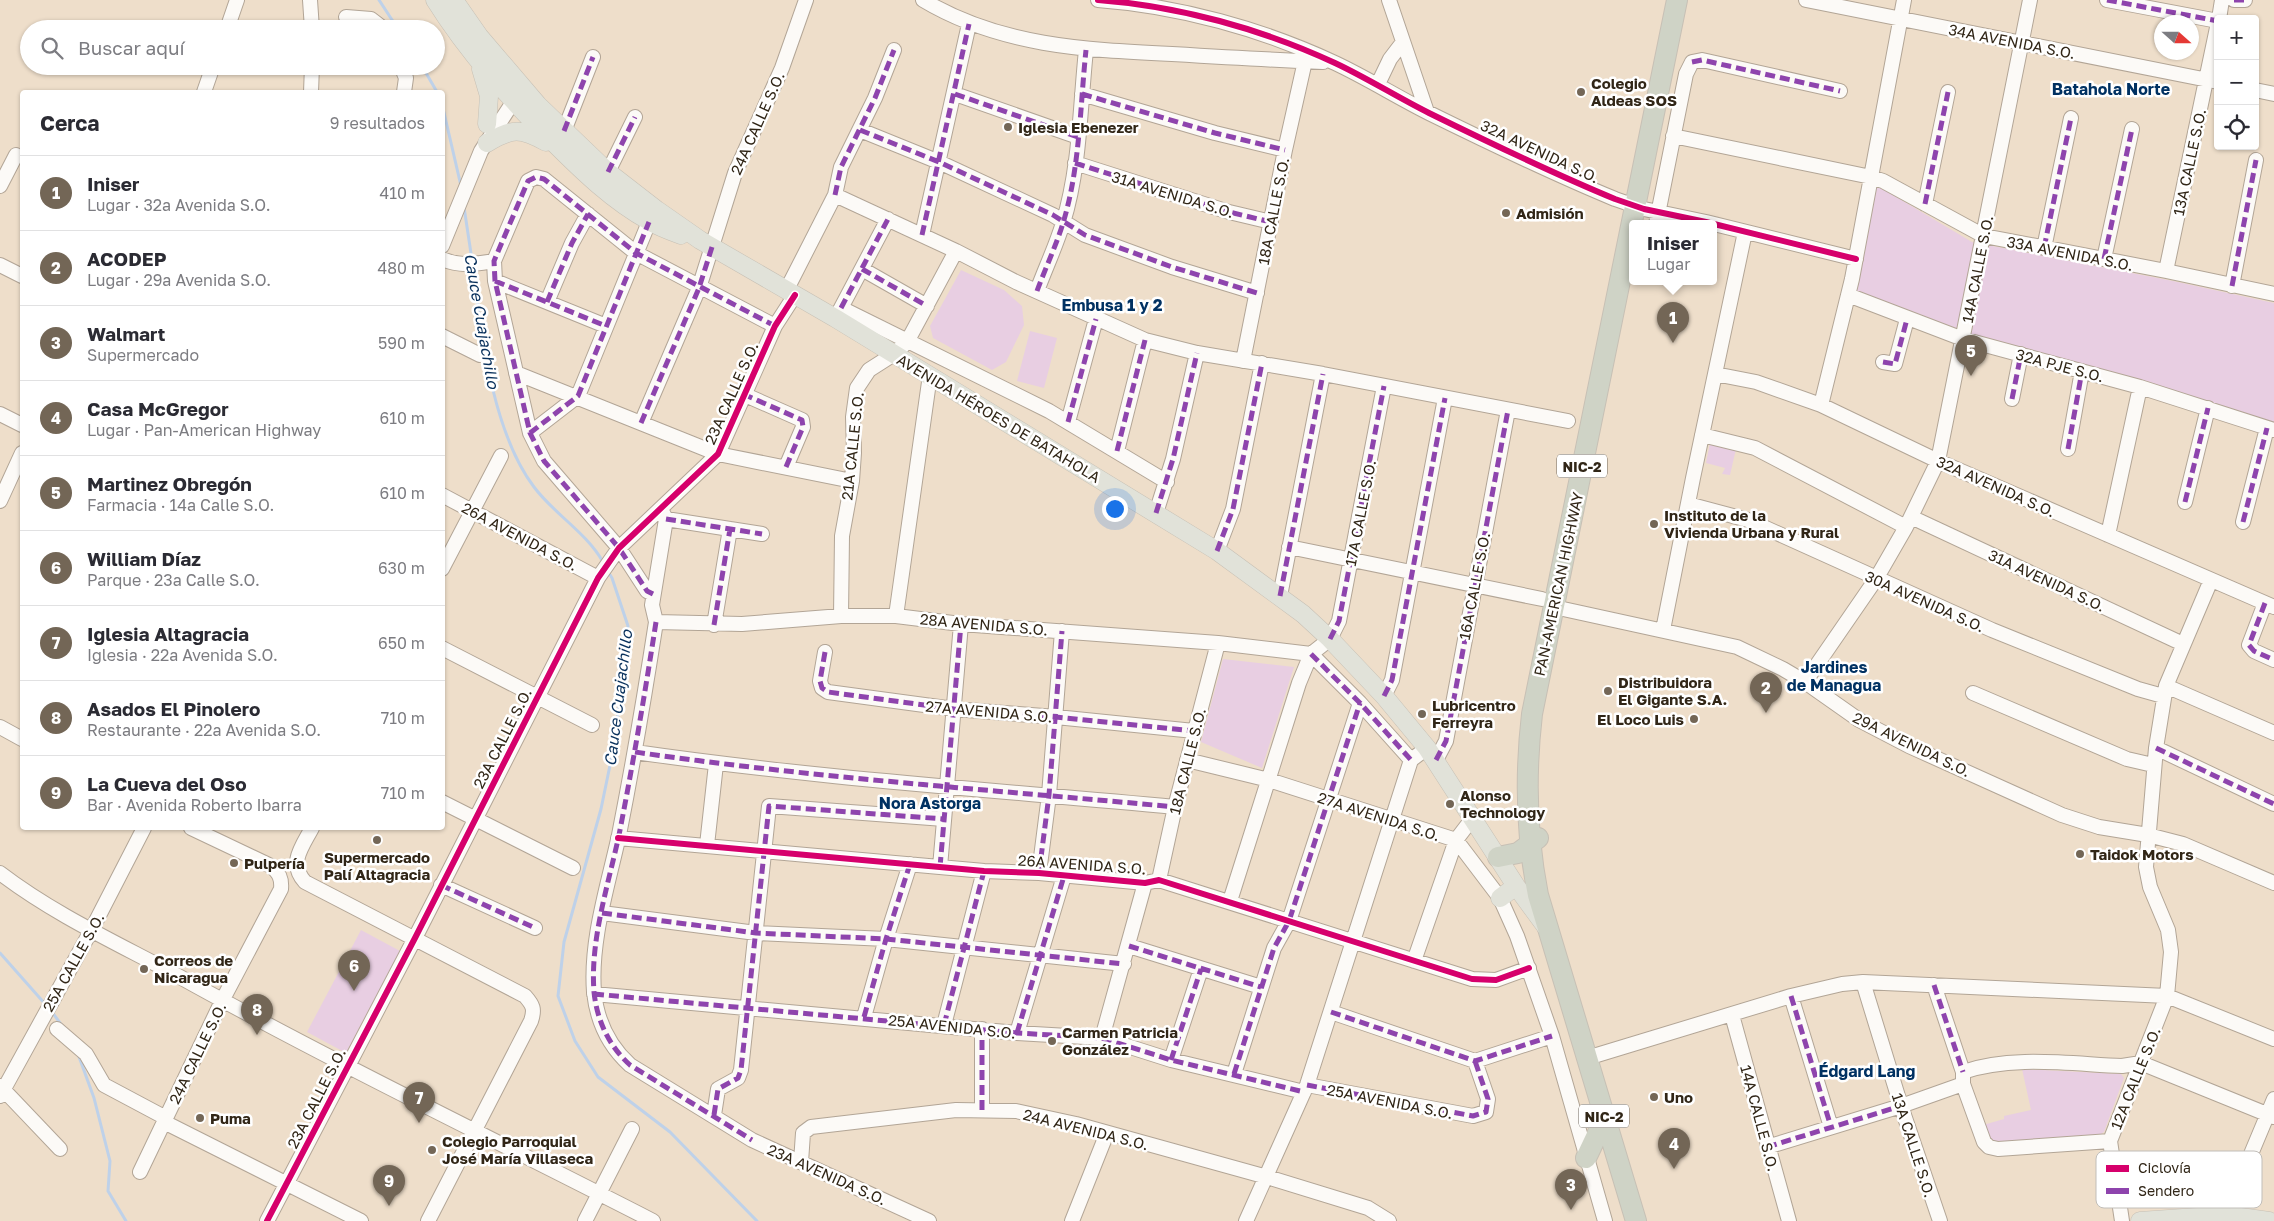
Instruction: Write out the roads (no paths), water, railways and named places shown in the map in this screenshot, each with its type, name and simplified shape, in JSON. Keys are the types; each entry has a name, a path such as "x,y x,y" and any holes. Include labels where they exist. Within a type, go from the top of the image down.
{"highway":[{"name":"PAN-AMERICAN HIGHWAY","path":"1647,215 1677,0"},
{"name":"PAN-AMERICAN HIGHWAY","path":"1647,215 1687,0"},
{"name":"PAN-AMERICAN HIGHWAY","path":"1629,282 1554,605 1537,780 1534,841 1551,933 1636,1221"},
{"name":"PAN-AMERICAN HIGHWAY","path":"1554,605 1630,285"},
{"path":"1498,856 1518,853 1534,841"},
{"path":"1586,1158 1605,1118"}],"main road":[{"name":"AVENIDA HÉROES DE BATAHOLA","path":"435,0 478,59 564,130 608,172 706,244 791,292 838,313 894,354 1217,551 1280,596 1330,639 1384,696 1432,754 1516,886 1551,933"},
{"name":"AVENIDA HÉROES DE BATAHOLA","path":"454,0 513,89 562,151 598,185 649,222 706,244"},
{"path":"478,59 488,87 487,124"},
{"path":"484,147 502,134 522,131 562,151"},
{"path":"1500,898 1516,886"},
{"path":"2140,1221 2225,1218 2268,1221"}],"street":[{"path":"230,20 237,0"},
{"path":"310,0 311,20"},
{"name":"24A CALLE S.O.","path":"641,423 699,288 706,244 735,173 782,68 806,0"},
{"path":"923,0 969,24 1046,44 1086,50 1334,63"},
{"name":"32A AVENIDA S.O.","path":"1098,0 1122,1 1199,16 1266,35 1334,63 1378,84 1427,112 1578,184 1647,215 1676,220"},
{"path":"1388,0 1427,112"},
{"name":"34A AVENIDA S.O.","path":"1806,0 2212,81"},
{"path":"1821,405 1856,259 1904,0"},
{"name":"14A CALLE S.O.","path":"1805,682 1876,579 1908,522 1938,461 2030,0"},
{"path":"2107,0 2214,20"},
{"name":"13A CALLE S.O.","path":"2219,15 2222,0"},
{"path":"2234,0 2245,0"},
{"path":"346,17 372,20"},
{"path":"922,235 955,94 969,24"},
{"path":"1378,84 1390,59 1403,42"},
{"name":"23A CALLE S.O.","path":"267,1221 415,938 600,575 615,553 664,514 718,454 743,394 835,195 841,167 875,98 894,50"},
{"path":"1037,291 1063,223 1075,164 1086,50"},
{"path":"564,130 593,57"},
{"path":"1647,215 1673,136 1686,74 1692,62 1702,60 1840,91"},
{"name":"13A CALLE S.O.","path":"2166,271 2212,81 2214,60"},
{"name":"18A CALLE S.O.","path":"1243,361 1304,61"},
{"path":"205,90 210,75"},
{"path":"311,90 312,75"},
{"path":"404,90 405,75"},
{"path":"484,147 487,124 513,89"},
{"path":"445,240 484,147 513,89"},
{"path":"2259,91 2274,94"},
{"path":"1925,204 1948,92"},
{"path":"955,94 1078,138"},
{"path":"1082,94 1215,133 1285,150"},
{"path":"608,172 635,118"},
{"path":"2044,248 2071,118"},
{"path":"2104,259 2132,129"},
{"path":"860,130 939,162 1053,215 1085,235 1172,267 1257,293"},
{"name":"33A AVENIDA S.O.","path":"1673,136 1871,177 1984,236 2274,294"},
{"path":"0,186 16,155"},
{"path":"2232,286 2256,160"},
{"name":"31A AVENIDA S.O.","path":"1075,164 1229,212 1271,222"},
{"path":"654,594 643,586 615,553 544,461 530,433 494,281 494,261 528,181 536,177 544,179 636,254 775,326"},
{"path":"835,195 1096,319 1145,340 1197,353 1323,374 1568,421"},
{"path":"547,302 572,243 588,214"},
{"path":"888,219 838,313 907,342 1068,422 1167,482"},
{"path":"530,433 578,396 649,222"},
{"name":"32A AVENIDA S.O.","path":"1717,227 1745,232 1856,259"},
{"path":"1663,630 1714,374 1745,232"},
{"name":"21A CALLE S.O.","path":"841,616 842,536 852,481 854,453 853,417 858,388 869,370 894,354 907,342 956,251"},
{"path":"445,260 463,266 494,261"},
{"path":"0,265 20,275"},
{"path":"862,270 927,306"},
{"path":"494,281 606,326"},
{"name":"32A PJE S.O.","path":"1848,296 1963,339 2140,387 2271,429"},
{"path":"1068,422 1096,319"},
{"path":"1883,362 1895,364 1907,319"},
{"path":"445,338 480,355"},
{"path":"1116,451 1145,340"},
{"path":"1156,513 1167,482 1197,353"},
{"path":"2012,399 2021,354"},
{"path":"1217,551 1233,509 1262,363"},
{"path":"2068,449 2082,371"},
{"path":"516,373 578,396 718,454 852,481"},
{"path":"1280,596 1323,374"},
{"name":"32A AVENIDA S.O.","path":"1714,374 1772,387 1821,405 1938,461 2269,605"},
{"path":"896,616 930,375"},
{"name":"17A CALLE S.O.","path":"1330,639 1339,621 1384,386"},
{"path":"2108,535 2140,387"},
{"path":"743,394 802,420 802,427 786,467"},
{"path":"1384,696 1392,680 1445,398"},
{"path":"2186,502 2208,408"},
{"name":"16A CALLE S.O.","path":"1432,754 1446,741 1508,410"},
{"path":"0,414 20,424"},
{"path":"2244,522 2271,429"},
{"name":"31A AVENIDA S.O.","path":"1702,434 1755,448 1908,522 2183,644"},
{"path":"0,501 20,456"},
{"path":"445,563 501,456"},
{"name":"26A AVENIDA S.O.","path":"445,497 600,575"},
{"name":"30A AVENIDA S.O.","path":"1688,504 1748,520 2001,634 2138,690 2165,691 2274,733"},
{"path":"656,622 652,605 664,514 762,534"},
{"path":"714,625 730,528"},
{"name":"29A AVENIDA S.O.","path":"1289,547 1352,558 1474,585 1737,647 1805,682 1859,720 1909,746 2062,815 2099,827 2148,835 2183,844 2274,883"},
{"name":"12A CALLE S.O.","path":"2112,1151 2110,1141 2167,996 2170,952 2168,930 2150,887 2147,874 2154,764 2165,691 2211,580"},
{"path":"2269,605 2250,638 2250,645 2254,651 2274,660"},
{"name":"28A AVENIDA S.O.","path":"656,622 714,625 841,616 896,616 961,624 1218,643 1311,654"},
{"name":"23A AVENIDA S.O.","path":"656,622 635,752 595,951 594,994 602,1026 616,1053 630,1065 752,1140 907,1216 929,1221"},
{"path":"940,867 961,624"},
{"path":"1039,873 1049,795 1062,631"},
{"path":"1230,901 1299,682 1311,654 1330,639"},
{"name":"18A CALLE S.O.","path":"1102,1038 1129,946 1152,882 1175,807 1218,643"},
{"path":"445,650 538,696 592,726"},
{"name":"27A AVENIDA S.O.","path":"825,652 820,681 822,688 828,692 954,709 1194,731"},
{"path":"1311,654 1360,703 1411,760"},
{"path":"1973,693 2127,759 2154,764"},
{"path":"1234,1074 1274,948 1289,921 1360,703"},
{"path":"0,727 20,738"},
{"path":"2156,748 2274,804"},
{"path":"635,752 716,764 947,788 1175,807"},
{"path":"1411,760 1432,754"},
{"name":"27A AVENIDA S.O.","path":"1187,760 1268,780 1456,840"},
{"path":"1246,1221 1305,1088 1411,760"},
{"path":"707,845 716,764"},
{"path":"445,803 573,868"},
{"path":"714,1115 718,1089 738,1078 741,1070 769,806 944,819"},
{"path":"1414,961 1456,840 1472,819"},
{"name":"25A CALLE S.O.","path":"1,1090 92,929 143,830"},
{"name":"24A CALLE S.O.","path":"140,1172 222,1001 281,889 282,881 278,873 270,866 194,830"},
{"path":"311,830 298,855 296,866 298,874 305,882 525,996 533,1004 534,1013 531,1021 428,1221"},
{"name":"26A AVENIDA S.O.","path":"618,838 984,871 1039,873 1152,882 1230,901 1352,942 1484,980 1496,980 1529,968"},
{"path":"1456,840 1500,898 1529,968 1552,1036 1605,1221"},
{"path":"864,1017 910,864"},
{"path":"944,1025 984,871"},
{"path":"0,874 25,892 222,1001 653,1221"},
{"path":"1017,1033 1064,876"},
{"path":"441,885 535,928"},
{"path":"602,913 756,932 886,939 1040,957 1124,964"},
{"path":"1129,946 1261,987"},
{"path":"1171,1060 1201,969"},
{"path":"1587,1058 1791,996 1842,984 1862,982 2167,996 2274,1039"},
{"name":"13A CALLE S.O.","path":"1862,982 1940,1221"},
{"path":"1934,985 1984,1142 1990,1147 1998,1149 2110,1141"},
{"name":"25A AVENIDA S.O.","path":"594,994 748,1009 864,1017 1017,1033 1102,1038 1171,1060 1234,1074 1305,1088 1473,1116 1486,1112 1488,1106 1488,1099 1475,1061"},
{"path":"1791,996 1831,1127"},
{"path":"1331,1012 1475,1061 1552,1036"},
{"name":"14A CALLE S.O.","path":"1732,1015 1789,1221"},
{"path":"57,1029 86,1054 104,1085 165,1120 361,1221"},
{"path":"982,1029 982,1110"},
{"path":"1767,1147 1901,1106 1963,1078 1981,1066 2001,1062 2122,1066 2141,1063 2271,1116"},
{"path":"1,1090 60,1149"},
{"path":"2255,1151 2271,1116 2274,1099"},
{"name":"24A AVENIDA S.O.","path":"800,1162 803,1133 811,1127 956,1110 1016,1112 1108,1133 1267,1177 1368,1208 1389,1221"},
{"path":"585,1221 632,1129"},
{"path":"1072,1221 1108,1133"},
{"name":"12A CALLE S.O.","path":"2120,1208 2122,1221"}],"waterway":[{"name":"Cauce Cuajachillo","path":"379,0 392,20"},
{"name":"Cauce Cuajachillo","path":"427,75 436,90"},
{"name":"Cauce Cuajachillo","path":"445,117 461,186"},
{"name":"Cauce Cuajachillo","path":"464,207 472,260"},
{"name":"Cauce Cuajachillo","path":"473,269 485,353 491,382 508,439 534,487 588,541 603,562"},
{"name":"Cauce Cuajachillo","path":"607,570 612,578 628,626 615,741 601,809 564,942 558,996 575,1041 598,1077 670,1132 757,1221"},
{"path":"0,953 46,1005"},
{"path":"52,1012 63,1027"},
{"path":"78,1054 94,1098 110,1161 108,1191 126,1221"}],"place":[{"name":"Colegio Aldeas SOS","path":"1581,92"},
{"name":"Iglesia Ebenezer","path":"1008,127"},
{"name":"Admisión","path":"1506,213"},
{"name":"Iniser","path":"1673,343"},
{"name":"Martinez Obregón","path":"1971,376"},
{"name":"Instituto de la Vivienda Urbana y Rural","path":"1654,524"},
{"name":"Distribuidora El Gigante S.A.","path":"1608,691"},
{"name":"ACODEP","path":"1766,713"},
{"name":"Lubricentro Ferreyra","path":"1422,714"},
{"name":"El Loco Luis","path":"1694,719"},
{"name":"Alonso Technology","path":"1450,804"},
{"name":"Supermercado Palí Altagracia","path":"377,840"},
{"name":"Taidok Motors","path":"2080,854"},
{"name":"Pulpería","path":"234,863"},
{"name":"Correos de Nicaragua","path":"144,969"},
{"name":"William Díaz","path":"354,991"},
{"name":"Asados El Pinolero","path":"257,1035"},
{"name":"Carmen Patricia González","path":"1052,1041"},
{"name":"Uno","path":"1654,1097"},
{"name":"Puma","path":"200,1118"},
{"name":"Iglesia Altagracia","path":"419,1123"},
{"name":"Colegio Parroquial José María Villaseca","path":"432,1150"},
{"name":"Casa McGregor","path":"1674,1169"},
{"name":"La Cueva del Oso","path":"389,1206"},
{"name":"Walmart","path":"1571,1210"}],"district":[{"name":"Batahola Norte","path":"2111,89"},
{"name":"Embusa 1 y 2","path":"1112,305"},
{"name":"Jardines de Managua","path":"1834,676"},
{"name":"Nora Astorga","path":"930,803"},
{"name":"Édgard Lang","path":"1867,1071"}]}
